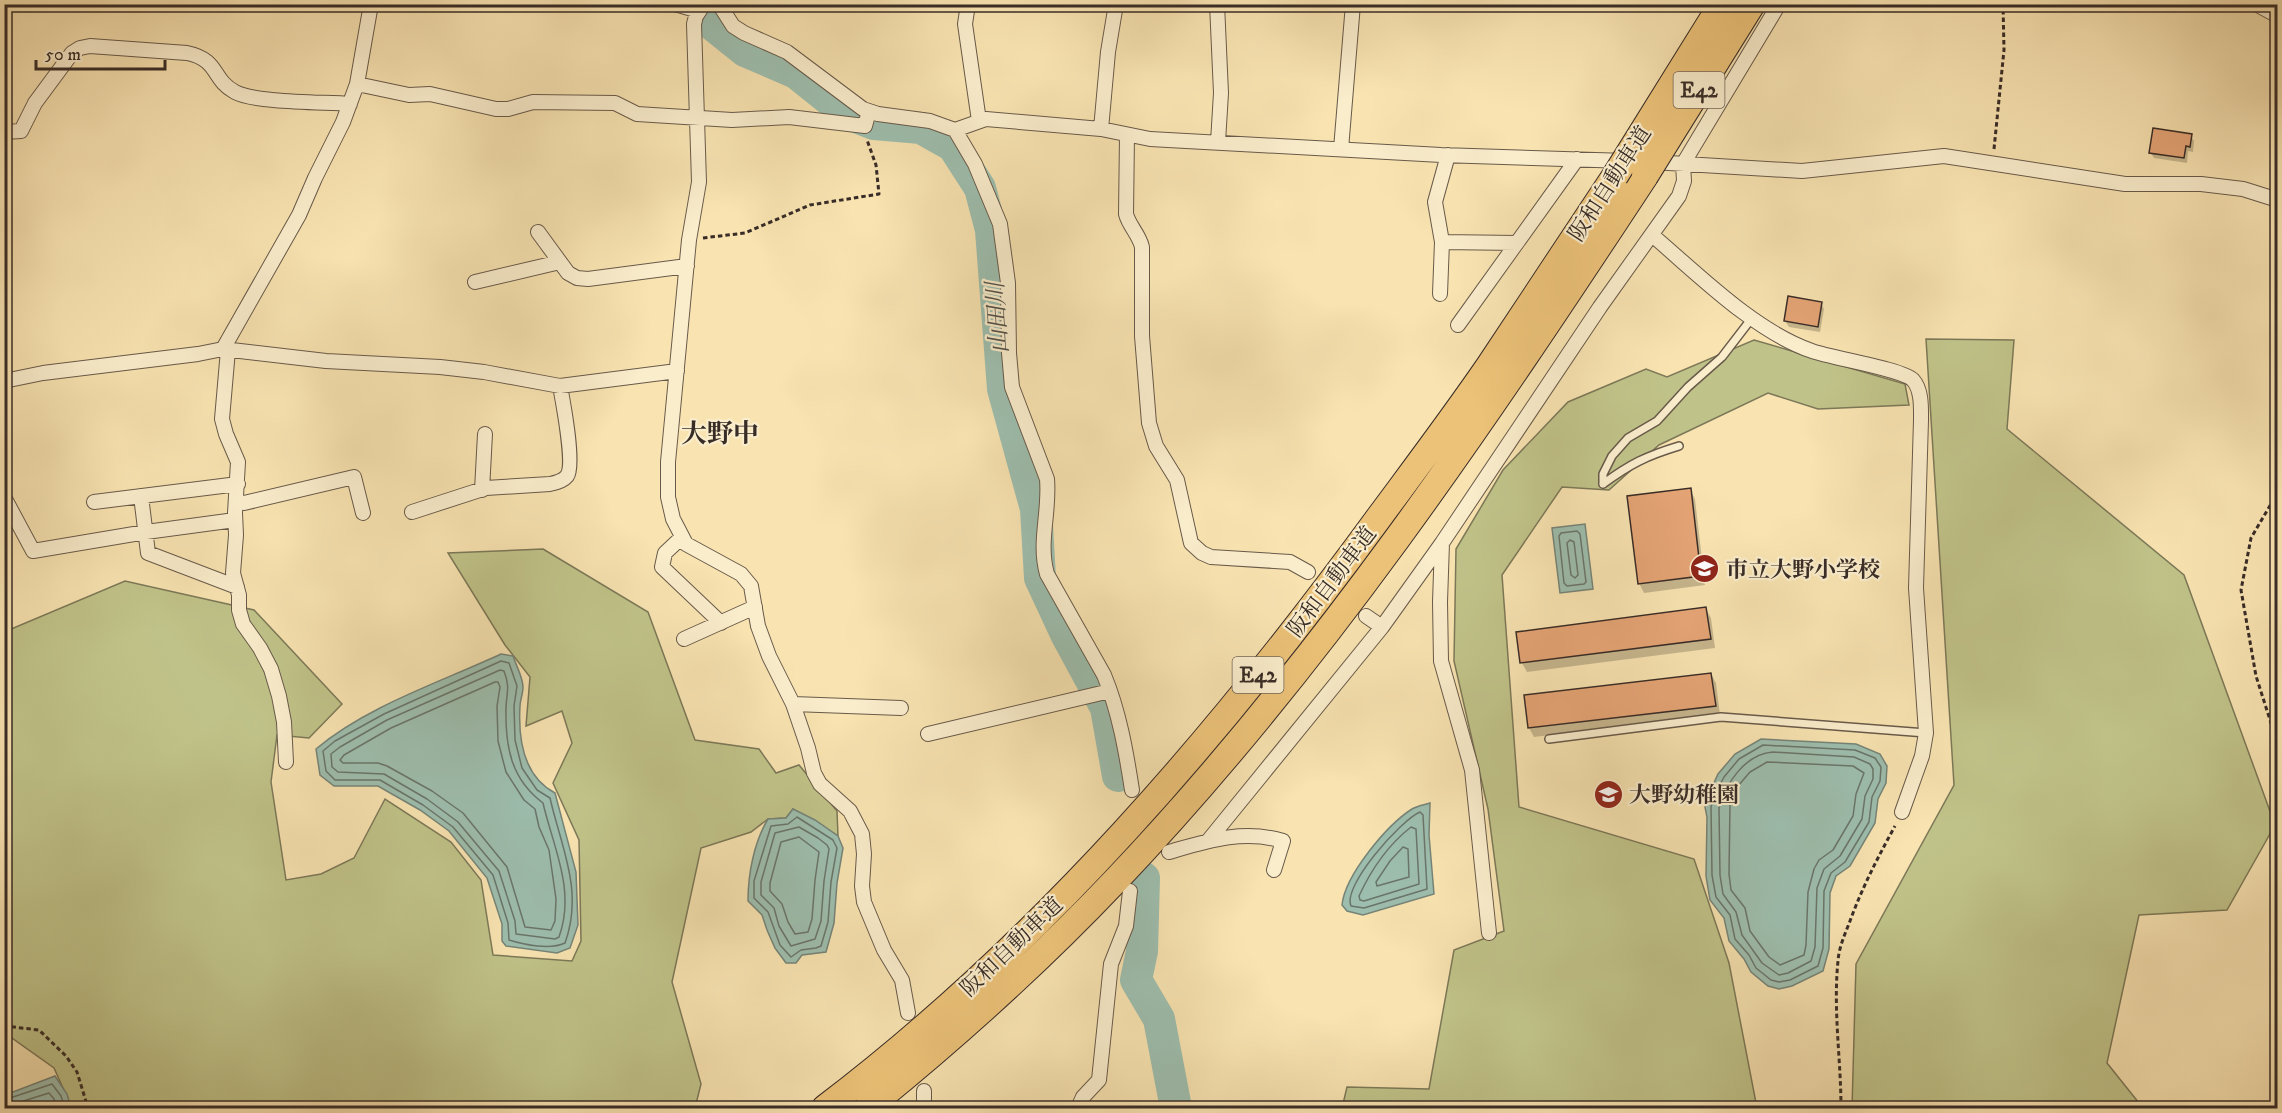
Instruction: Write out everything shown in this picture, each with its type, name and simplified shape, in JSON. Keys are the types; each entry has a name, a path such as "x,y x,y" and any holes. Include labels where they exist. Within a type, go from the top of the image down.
{"highway":[{"name":"阪和自動車道","path":"825,1108 904,1045 1033,926 1150,803 1228,713 1300,624 1488,367 1615,176 1722,4"},
{"name":"阪和自動車道","path":"867,1108 924,1062 1049,947 1132,863 1314,649 1507,383 1645,176 1752,4"}],"street":[{"path":"286,762 284,722 279,696 271,669 243,624 233,573 238,462 222,419 226,349 299,215 350,104 357,84 371,4"},
{"path":"675,4 701,8 694,24 699,182 689,240 668,462 668,496 673,519 686,544 741,574 752,586 758,626 769,656 793,704 817,778 820,784 850,811 862,834 864,902 884,950 902,980 908,1013"},
{"path":"719,4 733,26 787,52 810,67 856,105 869,111 930,121 955,130 975,164 1000,224 1008,283 1012,387 1047,479 1048,495 1043,544 1047,574 1104,675 1118,715 1132,790"},
{"path":"968,4 965,24 979,121"},
{"path":"1101,129 1108,52 1116,4"},
{"path":"1217,4 1221,93 1218,142"},
{"path":"1341,149 1353,4"},
{"path":"1208,841 1382,627 1442,543 1682,189 1683,164 1779,4"},
{"path":"2256,4 2277,16"},
{"path":"4,132 21,131 35,103 72,52 90,46 187,52 202,56 210,63 226,87 248,97 350,104"},
{"path":"357,84 409,95 430,94 496,109 507,109 533,102 615,103 637,114 697,119 789,117 865,126 869,111"},
{"path":"955,130 979,121 1101,129 1150,139 1802,171 1944,156 2125,184 2200,184 2243,189 2277,200"},
{"path":"1127,135 1126,214 1142,247 1142,336 1149,423 1156,446 1177,480 1191,543 1202,554 1211,557 1281,561 1299,566 1308,572"},
{"path":"1440,294 1442,242 1435,202 1448,155"},
{"path":"1458,325 1577,159"},
{"path":"538,232 568,273 577,278 588,279 687,266"},
{"path":"1652,235 1752,318 1786,339 1812,351 1899,373 1913,380 1917,389 1922,420 1917,588 1926,733 1922,756 1902,812"},
{"path":"1442,242 1516,243"},
{"path":"475,282 560,262"},
{"path":"4,381 43,373 226,349 326,361 440,367 484,372 560,386 677,371"},
{"path":"412,512 482,490 550,484 567,476 569,453 560,386"},
{"path":"482,490 485,434"},
{"path":"236,501 244,503 354,477 363,513"},
{"path":"94,502 238,484"},
{"path":"141,496 148,554 237,587"},
{"path":"4,497 33,550 235,520"},
{"path":"682,537 665,553 662,567 721,623"},
{"path":"1442,543 1440,602 1442,661 1472,770 1489,933"},
{"path":"684,639 755,607"},
{"path":"1366,616 1382,627"},
{"path":"928,734 1110,691"},
{"path":"793,704 901,708"},
{"path":"1169,852 1208,841 1253,834 1283,841 1274,870"},
{"path":"1078,1108 1083,1097 1099,1080 1111,964 1126,926 1130,891"},
{"path":"924,1091 924,1108"}],"lane":[{"path":"1679,446 1649,455 1630,464 1602,484 1602,474 1612,456 1628,438 1657,421 1688,387 1722,357 1752,318"},
{"path":"1549,739 1720,717 1926,733"}],"path":[{"path":"1992,163 2004,50 2003,4"},
{"path":"689,240 745,233 810,205 879,194 876,165 866,137 865,126"},
{"path":"2277,492 2252,538 2241,590 2256,676 2277,745"},
{"path":"1841,1108 1838,960 1842,940 1863,886 1902,812"},
{"path":"4,1026 39,1030 66,1056 77,1072 88,1108"}],"green space":[{"path":"1926,339 2014,340 2007,429 2184,575 2275,825 2227,910 2139,915 2107,1063 2143,1108 1852,1108 1856,964 1954,785"},
{"path":"1754,340 1905,384 1909,405 1818,409 1768,393 1659,445 1609,490 1562,487 1502,575 1519,807 1694,859 1729,963 1757,1108 1342,1108 1347,1087 1429,1089 1454,950 1504,931 1488,809 1454,661 1456,549 1503,470 1568,402 1646,369 1667,377"},
{"path":"543,549 648,612 695,740 759,749 776,773 799,765 837,811 838,836 793,809 786,818 768,819 751,832 701,848 672,982 701,1084 695,1108 72,1108 54,1068 5,1033 4,632 125,581 254,610 342,704 309,738 277,735 271,782 286,880 321,874 354,858 385,799 451,842 481,880 493,955 572,961 581,941 579,840 553,783 572,743 562,711 526,726 530,677 505,645 448,553"}],"water":[{"path":"1585,524 1593,589 1560,593 1552,528"},
{"path":"501,654 513,656 521,676 523,687 520,704 520,732 525,756 536,777 555,793 576,872 578,925 570,948 557,953 506,946 502,941 502,924 487,878 449,831 420,810 378,786 334,786 320,775 316,749 336,734 381,707"},
{"path":"1761,739 1856,744 1880,754 1887,766 1886,783 1878,799 1875,823 1850,866 1836,876 1830,893 1829,949 1823,971 1792,986 1779,989 1768,986 1751,972 1744,959 1729,941 1724,918 1710,900 1706,876 1707,817 1705,807 1709,794 1718,774 1735,754"},
{"path":"1430,803 1429,835 1434,894 1363,915 1347,911 1342,905 1345,893 1369,852 1402,816 1414,808"},
{"path":"793,809 815,820 838,836 843,848 834,923 826,952 802,955 796,963 786,963 775,948 762,915 748,901 748,891 756,848 763,828 768,819 786,818"},
{"path":"55,1076 67,1094 71,1108 5,1108 5,1095"}],"building":[{"path":"2153,128 2192,134 2190,147 2186,146 2184,158 2149,153"},
{"path":"1788,296 1822,302 1818,327 1784,321"},
{"path":"1691,488 1701,576 1638,584 1627,496"},
{"path":"1706,607 1711,639 1520,663 1516,632"},
{"path":"1711,673 1716,706 1528,728 1524,695"}],"waterway":[{"name":"山田川","path":"700,4 710,23 745,51 796,73 846,113 874,124 921,128 953,146 980,188 991,230 1003,389 1036,509 1040,578 1067,636 1106,708 1118,776"},
{"name":"山田川","path":"1144,878 1142,951 1136,980 1159,1019 1176,1108"}],"place":[{"name":"市立大野小学校","path":"1705,569"},
{"name":"大野幼稚園","path":"1608,794"}],"district":[{"name":"大野中","path":"720,433"}]}
